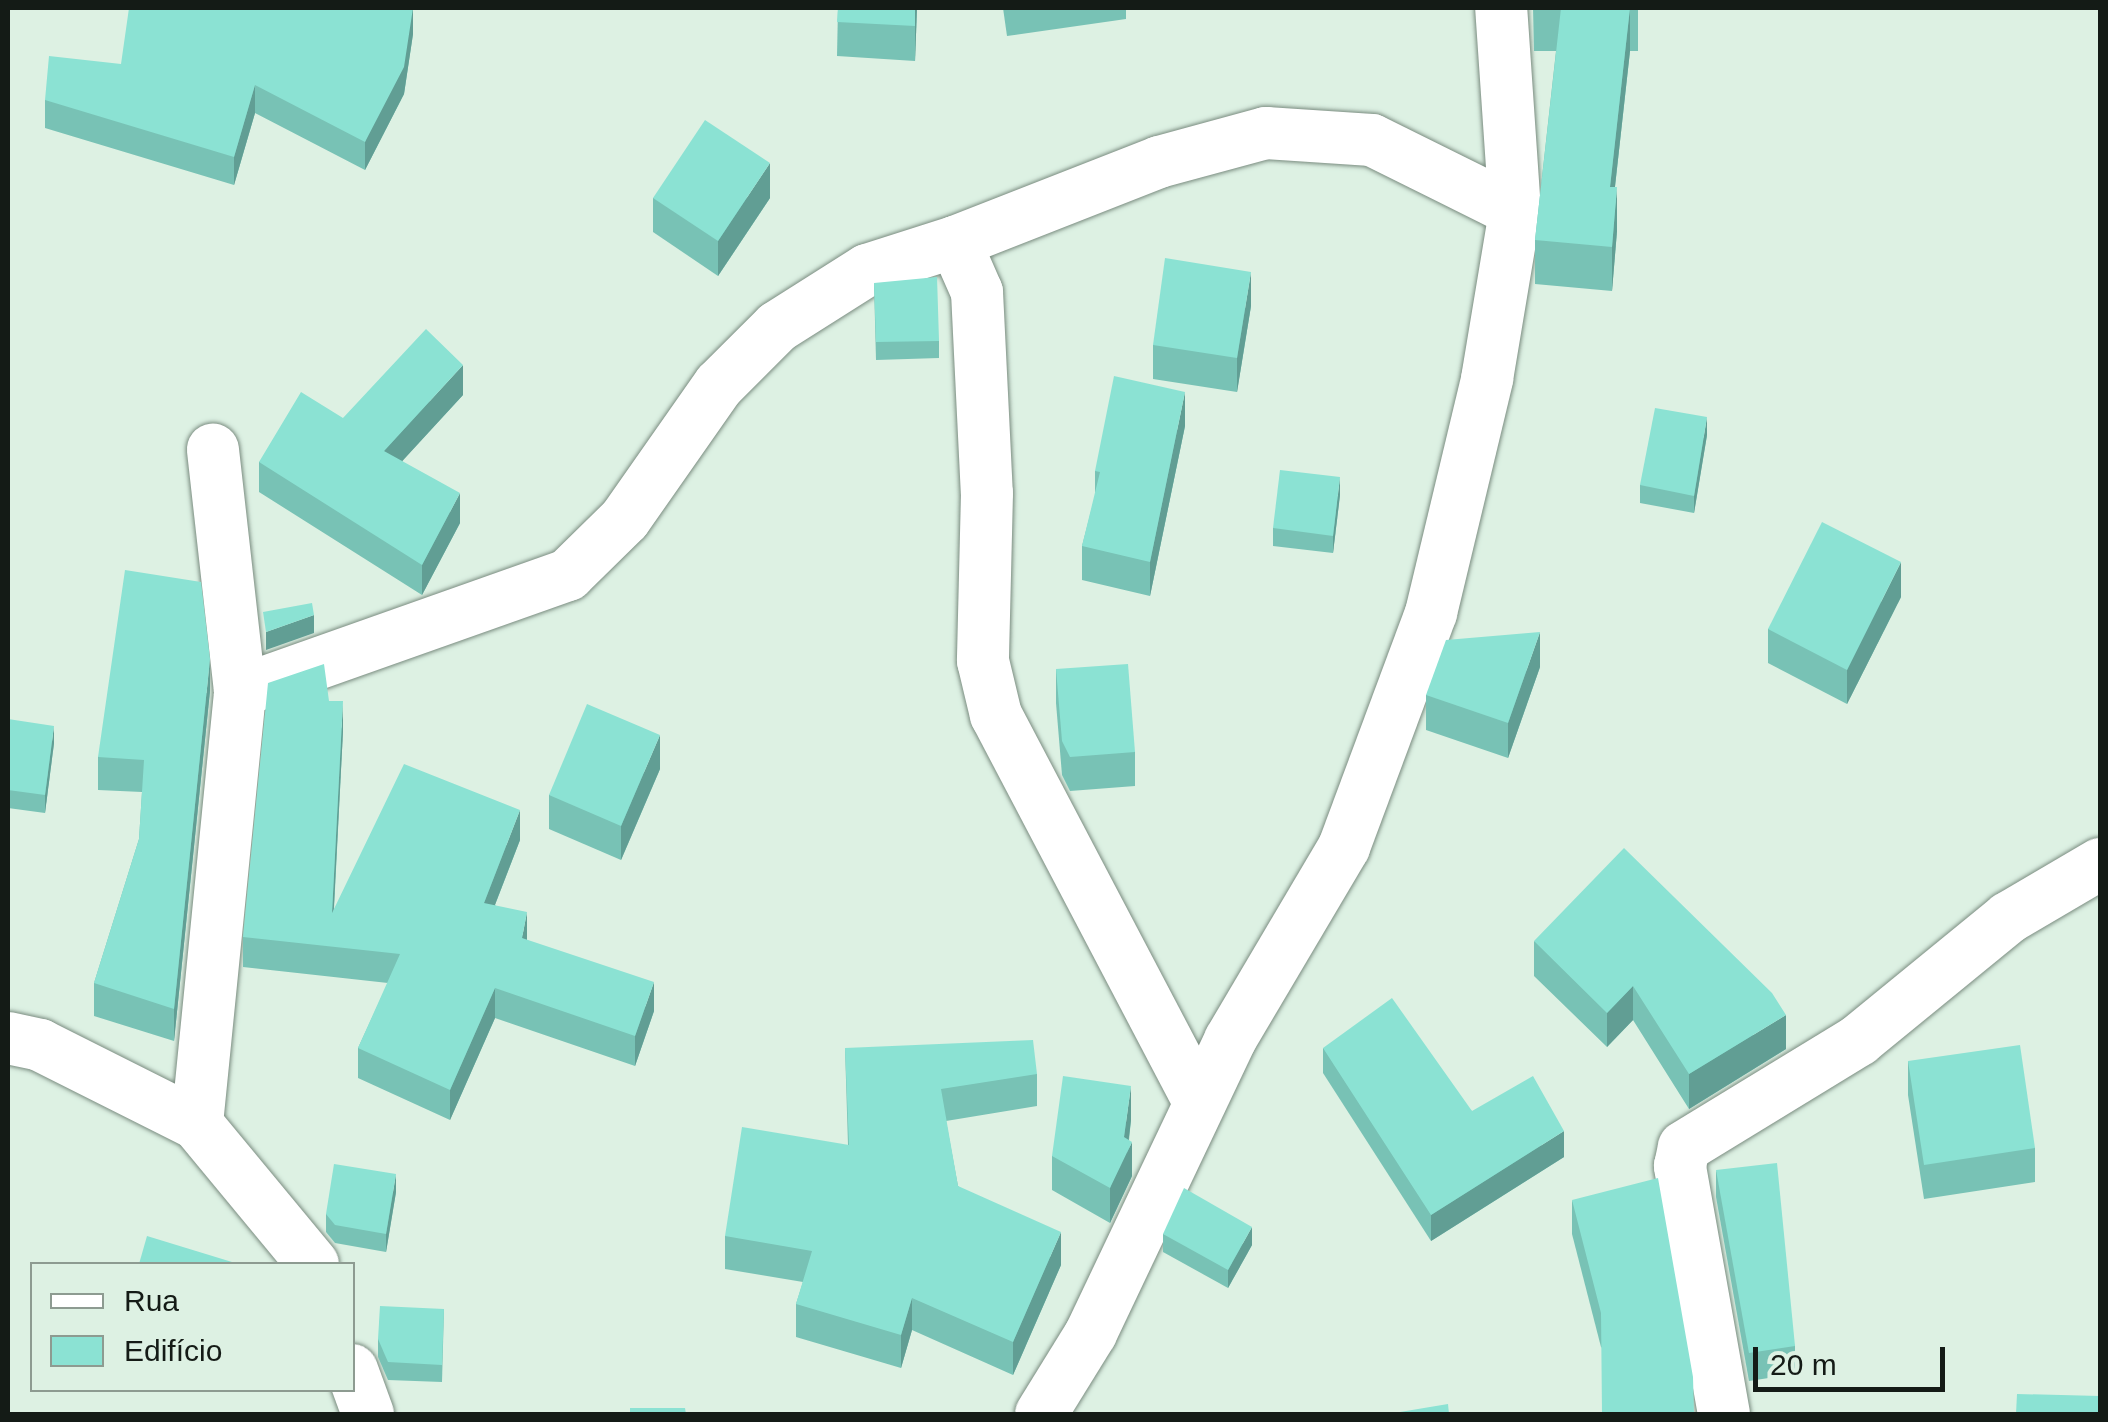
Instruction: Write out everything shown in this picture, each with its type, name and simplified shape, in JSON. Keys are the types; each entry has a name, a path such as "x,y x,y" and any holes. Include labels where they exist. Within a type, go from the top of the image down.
{"street":[{"path":"1041,1414 1091,1333 1200,1103 1344,848 1431,614 1486,379 1515,211 1501,8"},
{"path":"240,692 568,575 625,518 719,385 777,327 867,270 955,242 1159,162 1266,133 1372,140 1515,211"},
{"path":"955,242 977,292 987,493 983,660 996,715 1200,1103"},
{"path":"197,1124 240,692 213,450"},
{"path":"1724,1414 1680,1166 1684,1147 1859,1040 2008,918 2100,864"},
{"path":"8,1038 40,1046 197,1124 311,1262"},
{"path":"355,1378 368,1414"}],"building":[{"path":"129,8 413,8 404,67 365,142 255,85 234,157 45,100 49,56 121,64"},
{"path":"838,8 915,8 915,26 837,22"},
{"path":"1561,8 1630,8 1610,187 1617,187 1612,247 1535,240"},
{"path":"705,120 770,163 718,241 653,198"},
{"path":"1165,258 1251,272 1237,358 1153,345"},
{"path":"937,277 939,341 876,342 874,283"},
{"path":"426,329 463,365 384,451 460,493 422,565 259,462 301,392 343,418"},
{"path":"1114,376 1185,392 1150,562 1082,546 1100,472 1095,471"},
{"path":"1655,408 1707,417 1694,496 1640,485"},
{"path":"1280,470 1340,477 1333,536 1273,528"},
{"path":"1822,522 1901,562 1847,670 1768,629"},
{"path":"125,570 201,582 210,659 174,1009 94,983 139,839 144,760 98,757"},
{"path":"312,603 314,615 266,632 263,612"},
{"path":"1540,632 1508,723 1426,695 1446,640"},
{"path":"324,664 329,701 343,701 332,913 404,764 520,810 484,903 527,912 522,938 654,982 635,1036 495,988 450,1090 358,1048 400,954 243,937 268,683"},
{"path":"1128,664 1135,752 1070,757 1062,741 1056,669"},
{"path":"587,704 660,735 621,826 549,795"},
{"path":"8,719 54,726 45,795 8,790"},
{"path":"1624,848 1772,993 1786,1015 1689,1074 1633,986 1607,1013 1534,941"},
{"path":"1392,998 1472,1111 1533,1076 1564,1131 1431,1215 1323,1048"},
{"path":"1033,1040 1037,1074 941,1089 958,1186 1061,1232 1013,1342 912,1298 901,1335 796,1304 812,1251 725,1236 742,1127 849,1145 845,1048"},
{"path":"2020,1045 2035,1148 1924,1165 1908,1061"},
{"path":"1063,1076 1131,1086 1124,1137 1132,1142 1110,1188 1052,1156"},
{"path":"1777,1163 1795,1346 1749,1353 1716,1170"},
{"path":"334,1164 396,1174 386,1234 335,1225 326,1214"},
{"path":"1658,1178 1693,1377 1694,1414 1602,1414 1601,1313 1572,1200"},
{"path":"1184,1188 1252,1227 1228,1270 1163,1234"},
{"path":"147,1236 232,1262 140,1262"},
{"path":"380,1306 444,1309 442,1365 388,1362 378,1339"},
{"path":"2017,1394 2100,1396 2100,1414 2016,1414"},
{"path":"1448,1404 1449,1414 1388,1414"},
{"path":"630,1408 685,1408 686,1414 630,1414"}]}
